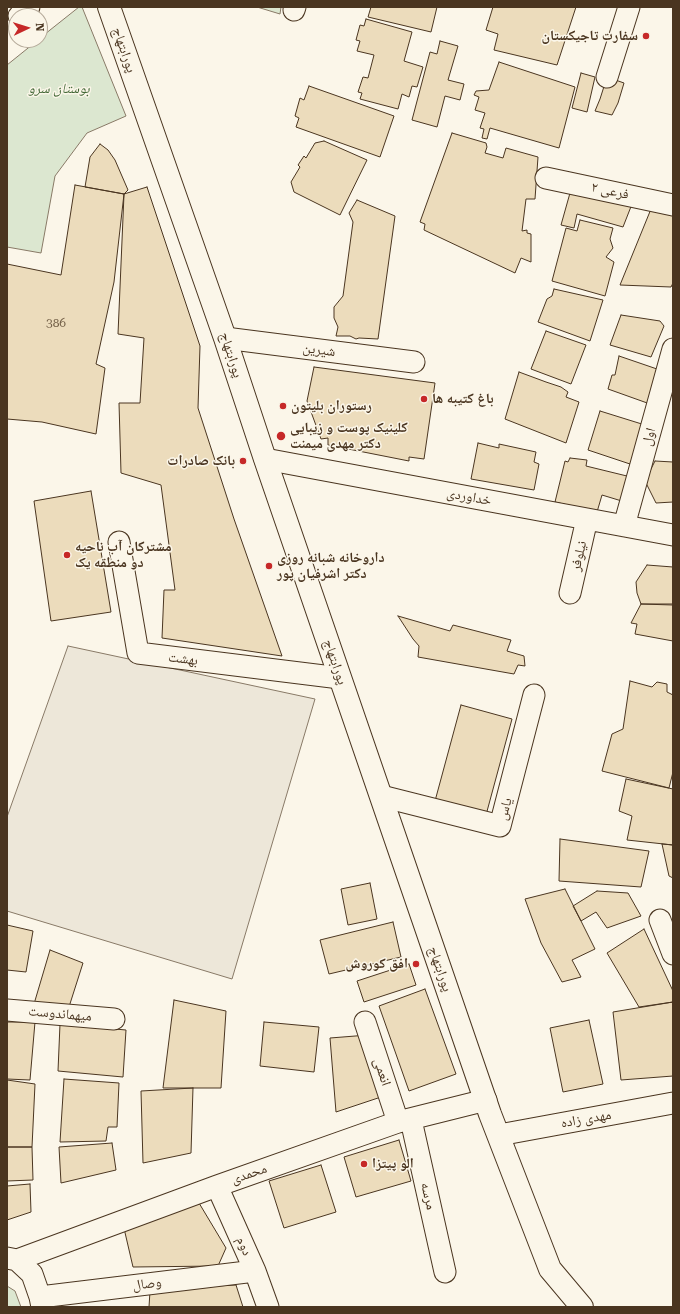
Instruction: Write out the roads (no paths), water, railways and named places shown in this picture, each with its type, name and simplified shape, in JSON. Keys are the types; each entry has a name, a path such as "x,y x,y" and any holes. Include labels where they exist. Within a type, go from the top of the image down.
{"main road":[{"name":"پورابتهاج","path":"109,7 225,338 340,678 498,1135 550,1269 582,1307"}],"street":[{"path":"607,77 629,7"},
{"name":"فرعی ۲","path":"546,178 673,205"},
{"name":"شیرین","path":"225,338 414,362"},
{"name":"اول","path":"624,526 673,349"},
{"name":"خداوردی","path":"265,459 673,535"},
{"name":"نیلوفر","path":"570,592 587,519"},
{"name":"بهشت","path":"119,542 138,653 340,678"},
{"name":"یاس","path":"381,796 500,826 534,695"},
{"path":"660,920 673,954"},
{"name":"میهماندوست","path":"7,1010 114,1018"},
{"name":"انعمی","path":"365,1022 404,1121"},
{"name":"محمدی","path":"12,1259 404,1121 486,1100"},
{"name":"مهدی زاده","path":"498,1135 673,1103"},
{"name":"مرسه","path":"404,1121 445,1272"},
{"name":"دوم","path":"216,1186 255,1271 268,1307"},
{"path":"12,1259 32,1274 41,1302"},
{"name":"وصال","path":"41,1302 255,1271"}],"place":[{"name":"سفارت تاجیکستان","path":"646,36"},
{"name":"باغ کتیبه ها","path":"424,399"},
{"name":"رستوران بلیتون","path":"283,406"},
{"name":"کلینیک پوست و زیبایی دکتر مهدی میمنت","path":"281,436"},
{"name":"بانک صادرات","path":"243,461"},
{"name":"مشترکان آب ناحیه دو منطقه یک","path":"67,555"},
{"name":"داروخانه شبانه روزی دکتر اشرفیان پور","path":"269,566"},
{"name":"افق کوروش","path":"416,964"},
{"name":"الو پیتزا","path":"364,1164"}],"park label":[{"name":"بوستان سرو","path":"59,89"}]}
